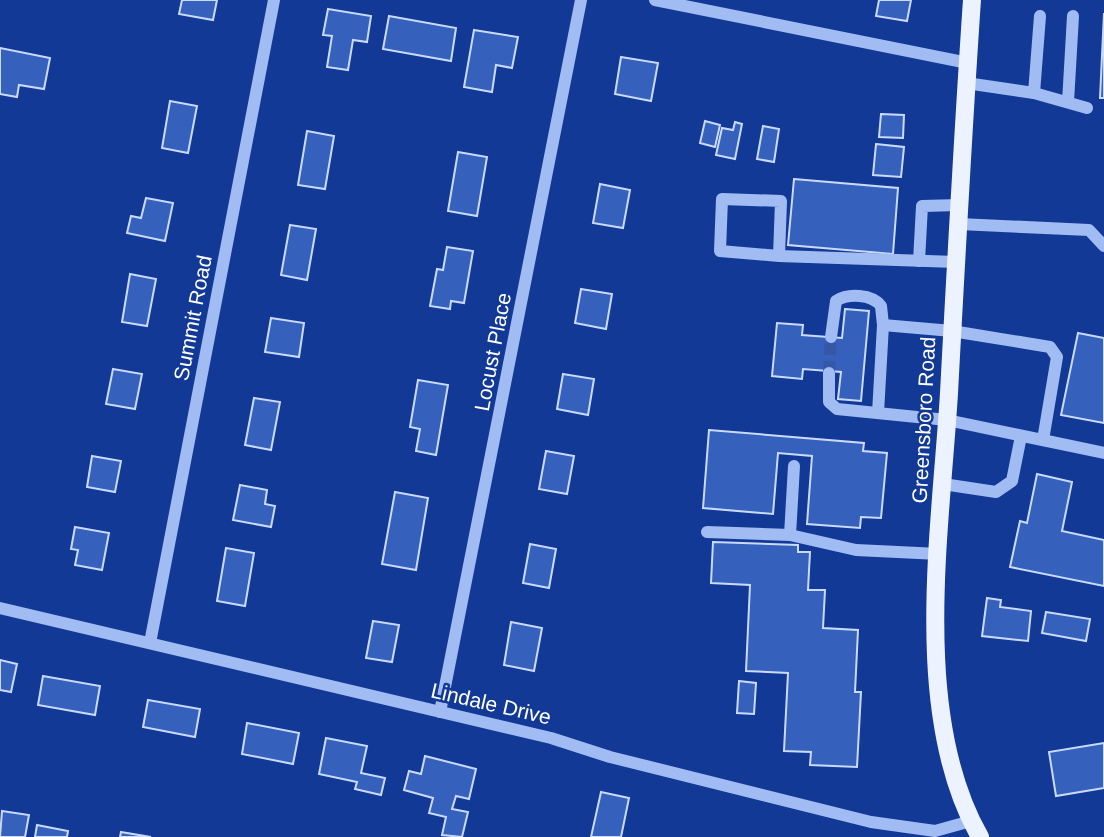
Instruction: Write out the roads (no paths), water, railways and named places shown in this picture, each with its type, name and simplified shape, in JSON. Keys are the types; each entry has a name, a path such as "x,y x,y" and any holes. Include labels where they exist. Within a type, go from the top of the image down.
{"main road":[{"name":"Greensboro Road","path":"972,0 939,554 937,660 941,716 956,782 976,829"}],"street":[{"name":"Summit Road","path":"150,643 274,0"},
{"name":"Locust Place","path":"440,712 581,0"},
{"path":"655,0 968,63"},
{"path":"1034,93 1041,16"},
{"path":"1068,102 1073,16"},
{"path":"967,83 1034,93 1087,108"},
{"path":"779,256 781,201 722,199 720,251 779,256 956,262"},
{"path":"919,261 922,206 960,205"},
{"path":"958,224 1089,230 1104,246"},
{"path":"831,337 832,312 836,301 843,296 877,300 881,306 883,325 878,413"},
{"path":"883,325 952,331 1051,347 1057,357 1043,440"},
{"path":"829,373 830,402 837,409 947,420 1104,453"},
{"path":"943,484 996,492 1012,481 1021,436"},
{"path":"790,535 794,466"},
{"path":"707,532 790,535 856,550 939,554"},
{"name":"Lindale Drive","path":"0,608 440,712 871,822 934,831 976,829"}],"tunnel":[{"path":"829,373 831,337"}]}
